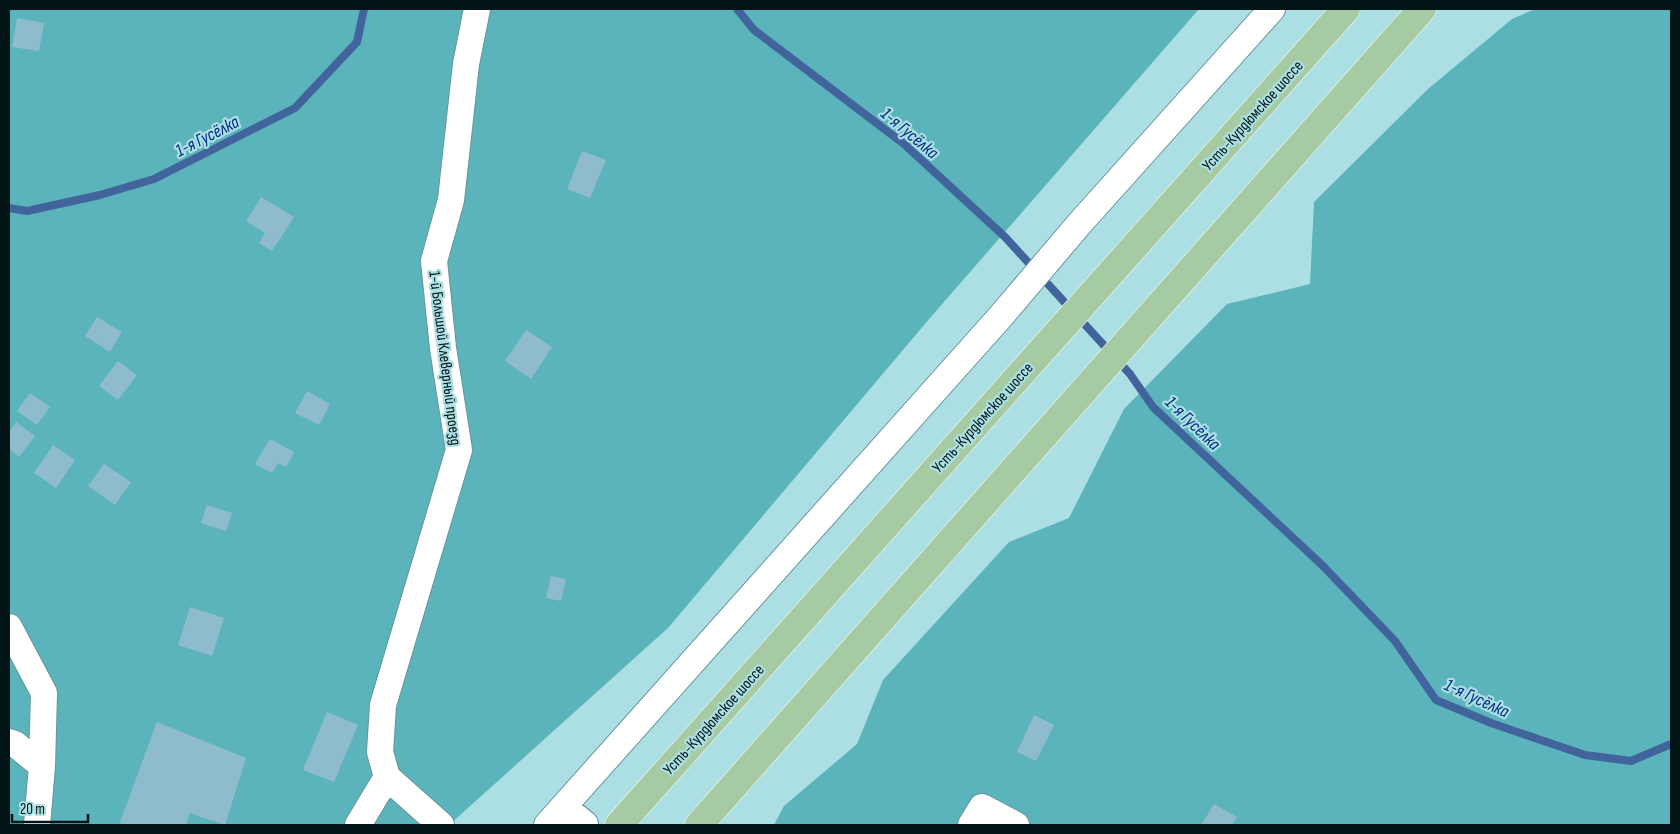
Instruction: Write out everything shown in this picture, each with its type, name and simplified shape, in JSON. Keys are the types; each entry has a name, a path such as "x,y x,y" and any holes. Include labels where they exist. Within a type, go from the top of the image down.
{"main road":[{"name":"Усть-Курдюмское шоссе","path":"619,825 1346,9"},
{"path":"699,825 1422,9"}],"street":[{"name":"1-й Большой Клеверный проезд","path":"387,777 380,752 383,705 459,450 443,348 434,261 451,200 466,64 477,9"},
{"path":"585,824 556,816 1001,316 1080,223 1272,9"},
{"path":"9,627 44,693 42,766 37,825"},
{"path":"9,742 15,744 42,766"},
{"path":"358,825 387,777 441,825"},
{"path":"977,816 1016,825"}],"shaded area":[{"path":"9,9 1199,9 930,318 668,628 449,825 9,825"},
{"path":"1535,9 1671,9 1671,825 774,825 784,806 857,744 883,680 1009,542 1069,518 1124,409 1227,304 1310,284 1314,202 1428,89 1512,19"}],"building":[{"path":"17,18 44,23 39,51 12,47"},
{"path":"582,151 606,160 590,198 567,189"},
{"path":"261,197 294,217 272,251 259,243 265,233 246,221"},
{"path":"97,317 122,332 110,352 85,336"},
{"path":"526,330 552,347 531,379 505,361"},
{"path":"118,361 137,375 118,400 99,386"},
{"path":"307,391 330,404 319,425 295,413"},
{"path":"30,393 50,407 37,425 17,411"},
{"path":"16,422 35,436 19,457 9,449 9,432"},
{"path":"270,439 294,452 286,467 278,463 272,473 255,464"},
{"path":"53,445 75,460 56,488 34,473"},
{"path":"104,464 131,482 115,505 88,486"},
{"path":"207,505 232,513 226,531 201,523"},
{"path":"551,576 566,579 561,601 546,598"},
{"path":"190,607 224,618 212,656 178,645"},
{"path":"327,712 358,725 334,782 303,770"},
{"path":"1034,715 1054,725 1036,761 1017,752"},
{"path":"157,722 246,758 225,825 190,813 186,825 122,825 120,822"},
{"path":"1214,804 1237,817 1232,825 1201,825"}],"waterway":[{"name":"1-я Гусёлка","path":"9,208 27,211 100,195 154,179 295,108 357,42 364,9"},
{"name":"1-я Гусёлка","path":"737,9 754,30 904,144 1005,237 1110,352"},
{"name":"1-я Гусёлка","path":"1118,361 1130,374 1153,407 1322,565 1395,641 1436,700 1491,723 1585,755 1631,761 1671,744"}]}
